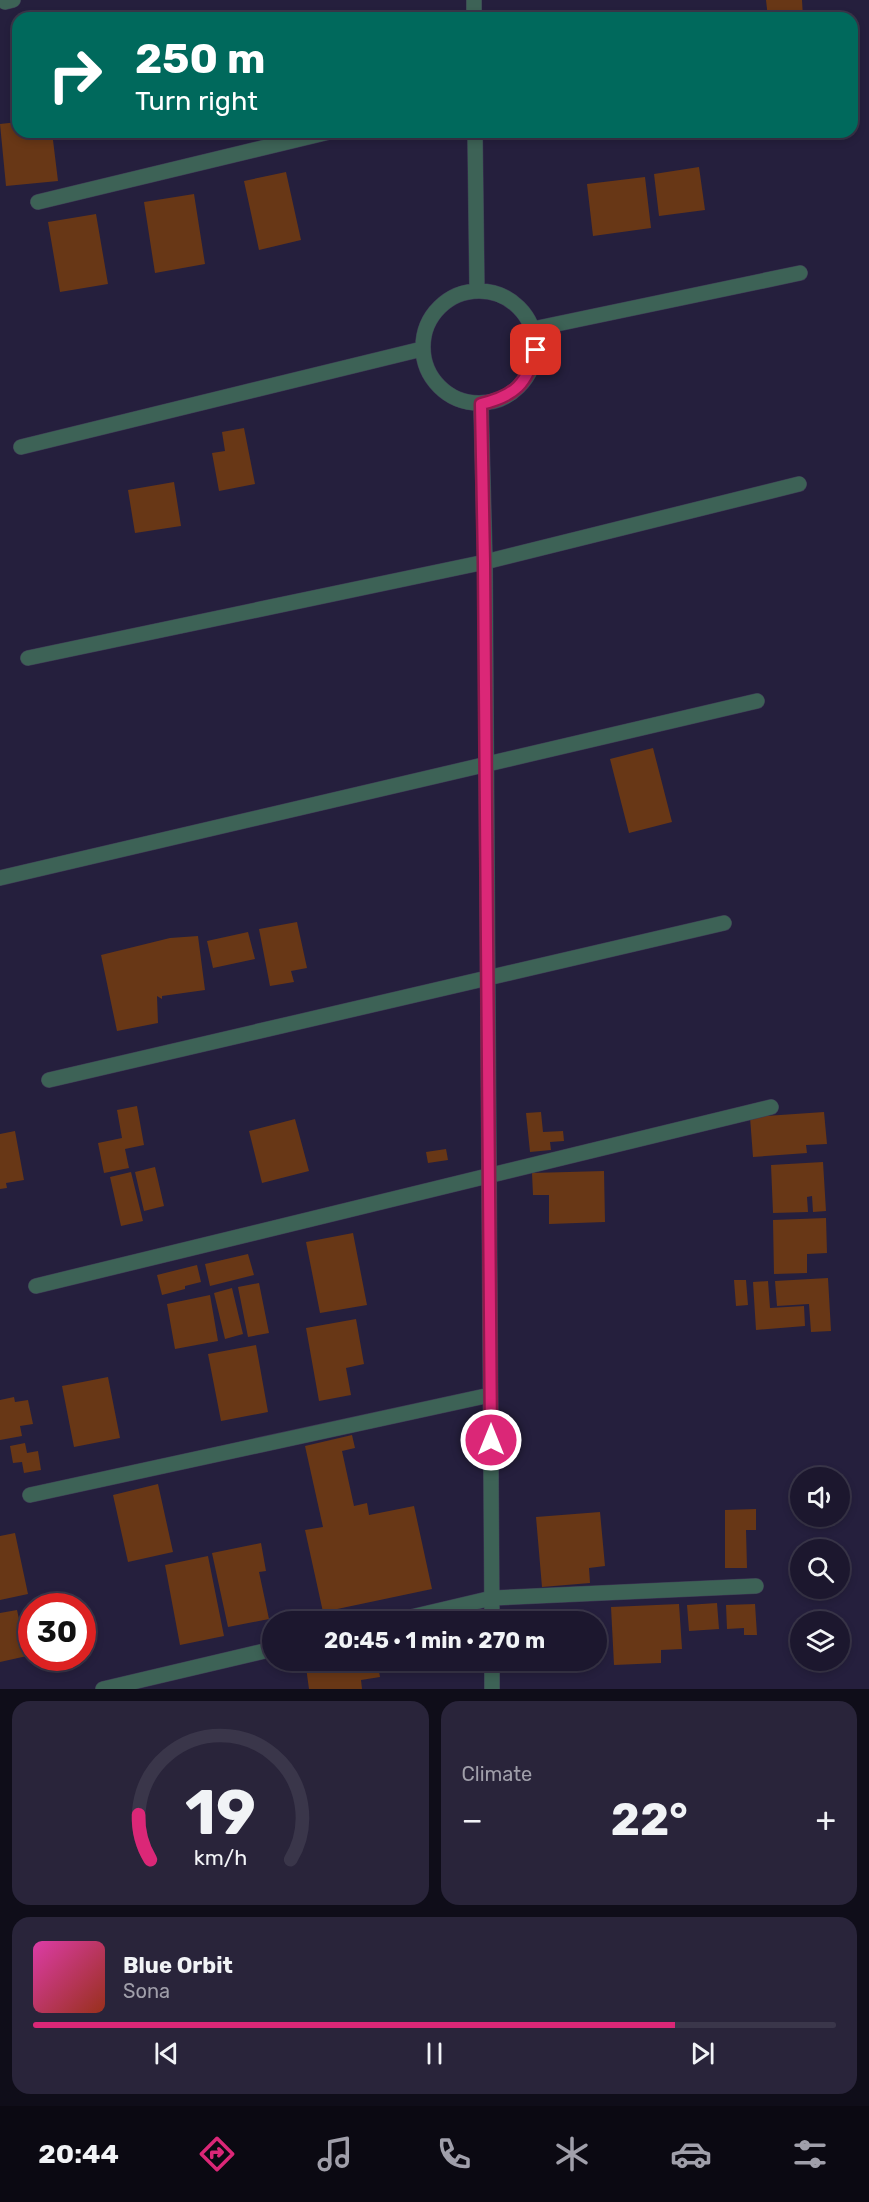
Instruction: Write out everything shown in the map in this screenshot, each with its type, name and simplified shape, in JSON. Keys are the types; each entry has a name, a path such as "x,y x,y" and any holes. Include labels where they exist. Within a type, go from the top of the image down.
{"street":[{"path":"38,202 304,138"},
{"path":"475,138 477,291"},
{"path":"533,329 800,273"},
{"path":"477,291 501,295 521,309 533,329 536,350 531,370 519,387 501,399 481,404 459,400 440,389 428,370 423,349 426,327 438,309 456,296 477,291"},
{"path":"21,447 423,349"},
{"path":"481,404 492,1611"},
{"path":"28,658 484,562 799,484"},
{"path":"0,878 757,701"},
{"path":"49,1080 724,923"},
{"path":"36,1286 771,1107"},
{"path":"30,1495 490,1395"},
{"path":"437,1611 492,1598 756,1587"},
{"path":"103,1689 262,1652"},
{"path":"492,1671 492,1689"}],"building":[{"path":"766,0 802,0 803,12 767,12"},
{"path":"12,123 12,138 53,138 58,181 6,186 0,124"},
{"path":"699,167 705,210 659,216 654,174"},
{"path":"286,172 301,240 259,250 244,181"},
{"path":"645,177 651,228 593,236 587,184"},
{"path":"194,194 205,264 155,273 144,202"},
{"path":"96,214 108,284 60,292 48,222"},
{"path":"244,428 255,484 219,491 212,453 225,451 222,432"},
{"path":"174,482 181,526 135,533 128,490"},
{"path":"653,748 672,822 629,833 610,759"},
{"path":"297,922 307,968 291,971 294,982 270,986 259,929"},
{"path":"248,932 255,959 213,968 207,941"},
{"path":"198,936 205,990 162,996 162,999 157,996 158,1023 117,1031 101,955 170,938"},
{"path":"137,1106 144,1145 125,1149 129,1168 104,1173 98,1143 122,1138 117,1110"},
{"path":"541,1112 543,1132 563,1131 564,1141 550,1142 551,1150 530,1152 526,1113"},
{"path":"824,1112 827,1144 806,1145 807,1153 753,1157 750,1117"},
{"path":"295,1119 309,1171 262,1183 249,1131"},
{"path":"15,1131 24,1180 6,1183 7,1188 0,1189 0,1134"},
{"path":"446,1149 448,1160 428,1163 426,1152"},
{"path":"823,1162 826,1211 813,1212 812,1196 807,1197 808,1212 773,1213 771,1165"},
{"path":"155,1167 164,1206 144,1211 135,1172"},
{"path":"604,1171 605,1222 549,1224 549,1195 533,1195 532,1173"},
{"path":"131,1172 143,1221 121,1226 110,1177"},
{"path":"826,1218 827,1253 807,1254 807,1273 774,1274 773,1220"},
{"path":"353,1233 367,1305 320,1313 306,1242"},
{"path":"248,1254 254,1275 210,1286 205,1264"},
{"path":"197,1265 201,1282 162,1295 157,1275"},
{"path":"828,1278 831,1331 811,1332 809,1304 777,1306 775,1281"},
{"path":"734,1280 746,1280 748,1305 736,1306"},
{"path":"768,1281 770,1308 804,1306 805,1326 756,1330 753,1282"},
{"path":"259,1283 269,1333 248,1337 238,1287"},
{"path":"232,1288 243,1334 225,1339 214,1293"},
{"path":"210,1295 218,1341 175,1349 167,1304"},
{"path":"356,1319 364,1364 346,1368 351,1395 319,1401 306,1328"},
{"path":"256,1345 268,1412 221,1421 208,1354"},
{"path":"108,1377 120,1438 74,1447 62,1386"},
{"path":"14,1397 15,1402 28,1400 33,1424 20,1426 22,1436 0,1440 0,1400"},
{"path":"352,1435 355,1448 342,1451 354,1506 367,1503 369,1515 414,1506 432,1589 323,1611 305,1530 323,1527 305,1446"},
{"path":"25,1443 27,1453 38,1451 41,1470 24,1473 22,1462 13,1463 10,1446"},
{"path":"158,1484 173,1552 128,1562 113,1495"},
{"path":"756,1509 756,1530 746,1530 747,1568 725,1568 725,1510"},
{"path":"600,1512 605,1566 589,1568 590,1583 542,1587 536,1517"},
{"path":"15,1533 28,1593 18,1593 18,1596 0,1600 0,1536"},
{"path":"261,1543 266,1571 259,1572 267,1611 262,1611 262,1620 228,1627 212,1553"},
{"path":"208,1556 224,1636 180,1645 165,1565"},
{"path":"717,1603 719,1629 689,1631 687,1605"},
{"path":"679,1604 682,1649 661,1650 661,1663 614,1665 611,1607"},
{"path":"755,1604 757,1635 744,1635 744,1628 727,1629 726,1605"},
{"path":"17,1610 18,1658 0,1662 0,1613"},
{"path":"307,1671 379,1671 380,1677 361,1680 362,1689 309,1689"}],"route":[{"path":"491,1440 481,404 501,399 519,387 531,370 536,350"}]}
